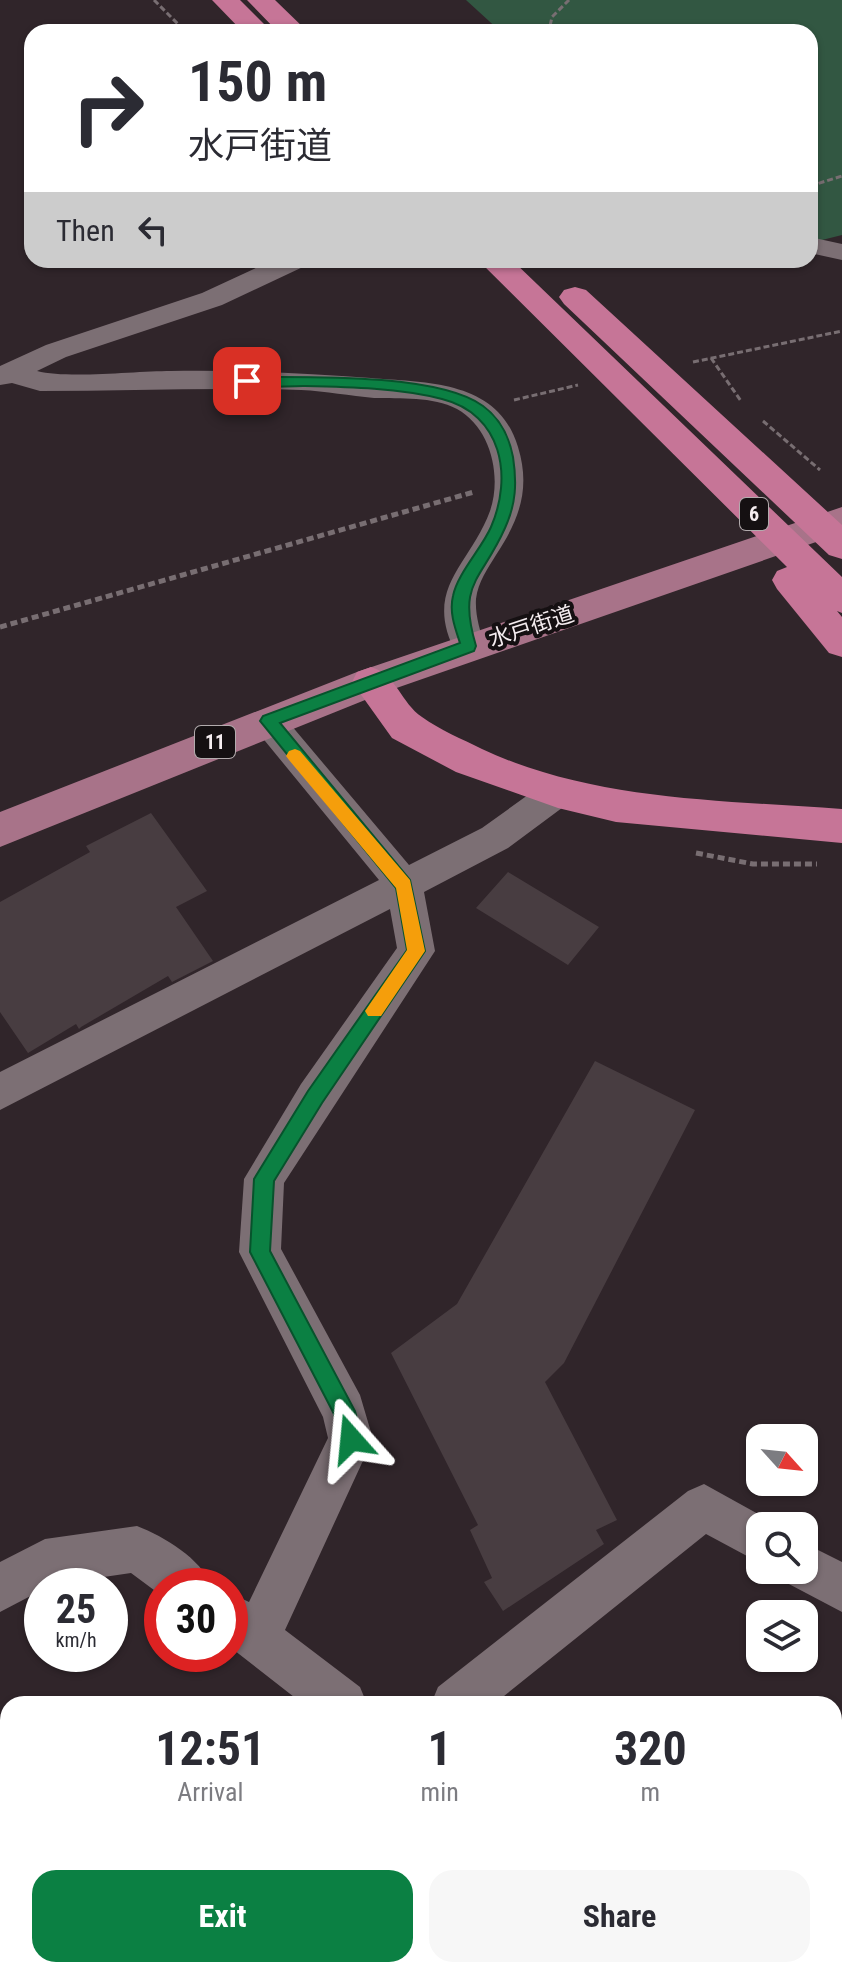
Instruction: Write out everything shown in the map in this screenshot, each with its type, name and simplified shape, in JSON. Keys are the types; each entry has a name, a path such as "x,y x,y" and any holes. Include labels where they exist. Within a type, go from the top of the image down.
{"highway":[{"path":"225,0 250,24"},
{"path":"260,0 286,24"},
{"name":"6","path":"502,268 842,599"},
{"name":"6","path":"544,268 842,546"},
{"path":"713,425 842,519"},
{"path":"667,430 840,640"},
{"path":"371,682 399,720 415,733 470,761 558,792 629,808 842,826"},
{"path":"769,820 842,794"}],"main road":[{"name":"水戸街道","path":"0,830 371,682 842,519"}],"street":[{"path":"818,247 842,252"},
{"path":"6,375 56,351 212,299 278,268"},
{"path":"6,375 40,382 306,381 419,390 450,396 478,409 502,435 510,481 507,504 498,529 460,594 460,619 469,646"},
{"path":"248,1618 351,1439 344,1411 260,1252 264,1179 315,1097 416,951 404,885 268,721"},
{"path":"0,1092 495,838 558,792"},
{"path":"465,1696 704,1507 746,1532"},
{"path":"0,1588 45,1562 137,1549 163,1568"},
{"path":"818,1574 842,1588"},
{"path":"248,1631 333,1696"}],"path":[{"path":"154,0 178,24"},
{"path":"550,24 552,17 569,0"},
{"path":"818,184 842,176"},
{"path":"729,354 842,331"},
{"path":"711,358 740,400 752,410"},
{"path":"478,409 566,387"},
{"path":"763,420 820,470"},
{"path":"0,627 510,481"},
{"path":"753,864 820,864"}],"green space":[{"path":"466,0 842,0 842,235 818,241 818,24 492,24"}],"building":[{"path":"151,813 207,891 176,907 213,961 172,982 168,976 79,1029 76,1024 28,1053 0,1012 0,902 90,852 86,846"},
{"path":"508,872 599,927 568,965 476,908"},
{"path":"595,1061 695,1110 564,1363 545,1382 617,1520 596,1530 604,1544 503,1611 484,1582 492,1578 470,1530 478,1525 391,1353 457,1304"}],"slow traffic":[{"path":"295,756 404,885 416,951 374,1011"}],"route":[{"path":"247,381 306,381 419,390 450,396 478,409 502,435 510,481 507,504 498,529 460,594 460,619 469,646 268,721 404,885 416,951 315,1097 264,1179 260,1252 344,1411 351,1439"}]}
